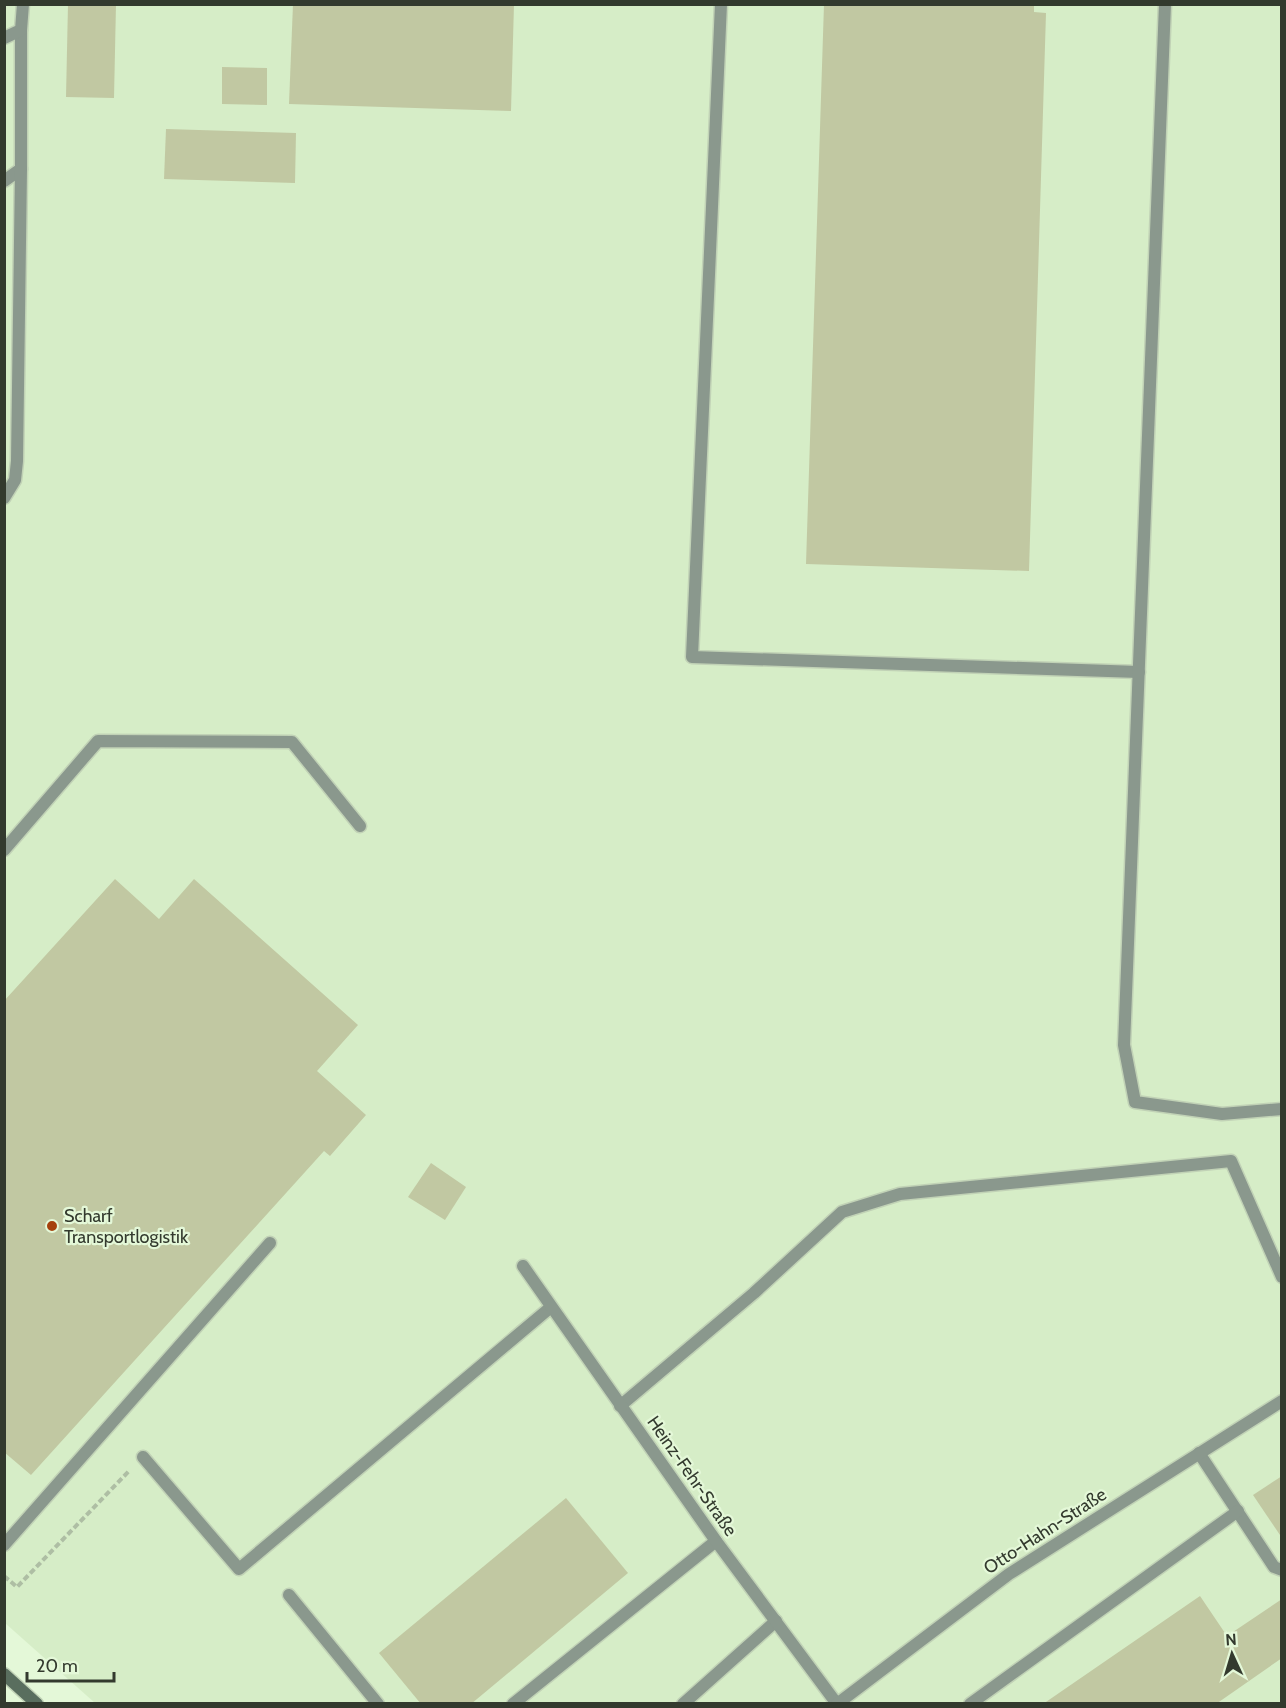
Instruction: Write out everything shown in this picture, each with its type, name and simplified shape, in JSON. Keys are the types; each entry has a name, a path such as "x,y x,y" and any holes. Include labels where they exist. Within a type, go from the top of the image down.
{"main road":[{"path":"4,1674 37,1704"}],"street":[{"path":"4,498 15,480 17,461 23,4"},
{"path":"721,4 692,657 1139,672"},
{"path":"1165,4 1124,1045 1135,1102 1222,1114 1281,1109"},
{"path":"4,38 21,30"},
{"path":"4,181 21,169"},
{"path":"4,850 98,741 292,742 360,826"},
{"path":"620,1406 754,1293 842,1212 900,1194 1232,1161 1281,1277"},
{"path":"4,1545 270,1243"},
{"name":"Heinz-Fehr-Straße","path":"523,1266 716,1541 837,1703"},
{"path":"143,1457 239,1569 551,1307"},
{"name":"Otto-Hahn-Straße","path":"837,1703 1009,1574 1281,1401"},
{"path":"1199,1453 1274,1567 1281,1570"},
{"path":"969,1704 1238,1511"},
{"path":"513,1704 716,1541"},
{"path":"289,1595 378,1704"},
{"path":"684,1704 776,1622"}],"path":[{"path":"4,1576 17,1587 143,1457"}],"shaded area":[{"path":"5,5 1281,5 1281,1703 95,1703 5,1623"}],"building":[{"path":"68,4 116,4 114,98 66,97"},
{"path":"293,4 514,4 511,111 289,104"},
{"path":"824,4 1034,4 1034,12 1046,13 1029,571 806,564"},
{"path":"222,67 267,68 267,105 222,104"},
{"path":"166,129 296,133 295,183 164,179"},
{"path":"115,879 159,919 194,879 358,1025 317,1071 366,1115 330,1156 324,1151 31,1475 4,1452 4,1001"},
{"path":"431,1163 466,1187 445,1220 408,1197"},
{"path":"1282,1476 1282,1538 1253,1495"},
{"path":"566,1498 628,1573 471,1704 421,1704 379,1653"},
{"path":"1200,1596 1227,1636 1282,1599 1282,1658 1216,1704 1043,1704"}],"place":[{"name":"Scharf Transportlogistik","path":"52,1226"}]}
